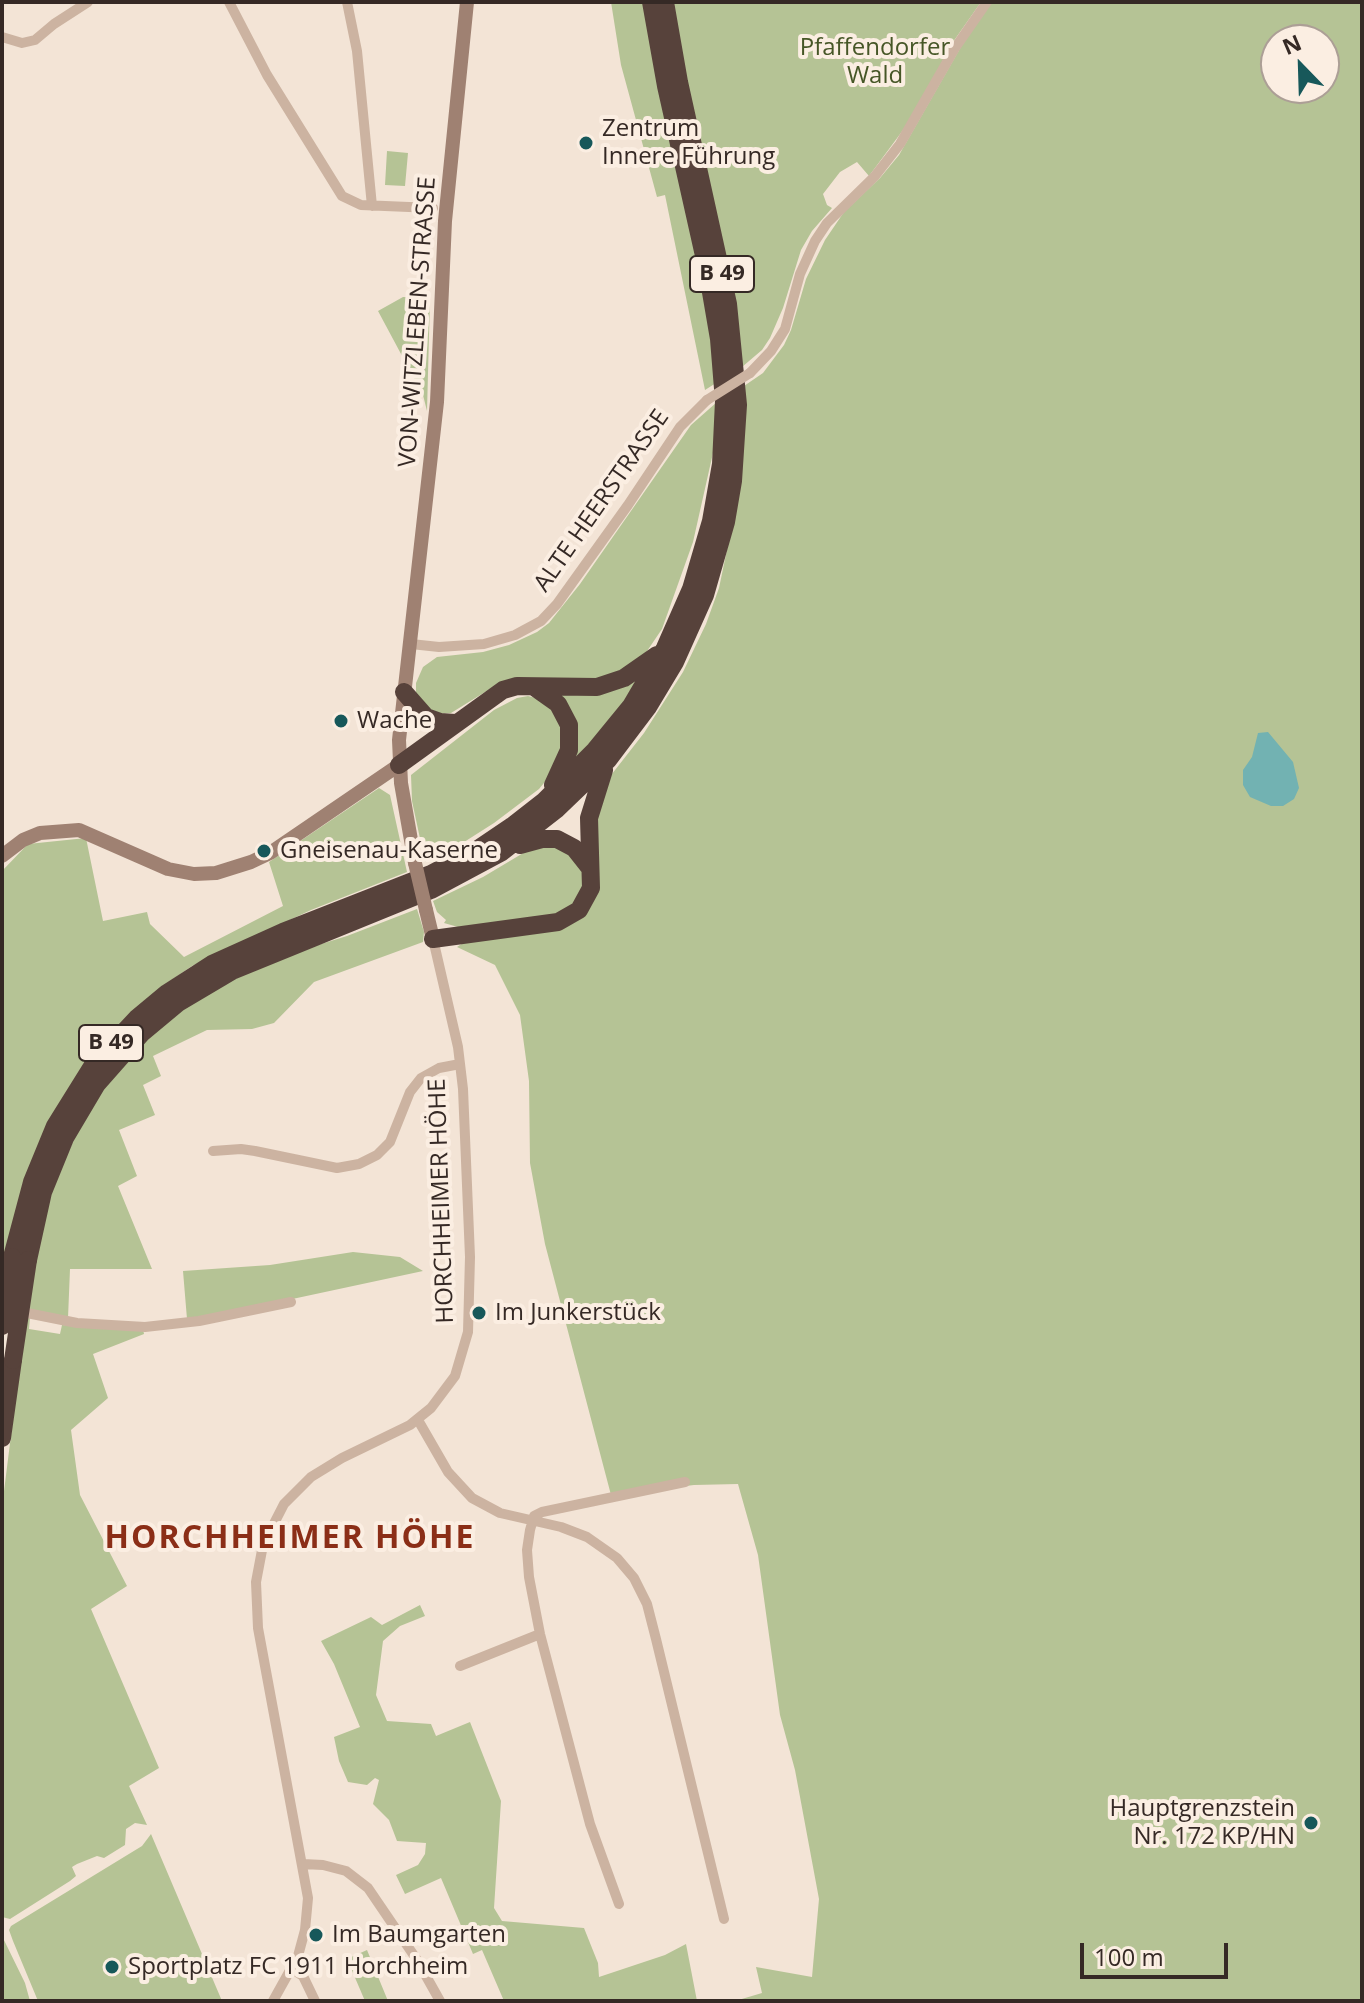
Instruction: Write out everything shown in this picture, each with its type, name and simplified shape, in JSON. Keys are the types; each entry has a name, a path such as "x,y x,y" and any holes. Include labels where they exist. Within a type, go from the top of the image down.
{"highway":[{"name":"B 49","path":"2,1438 13,1360 20,1258 37,1165 73,1093 104,1051 152,1005 187,979 230,955 444,868 495,838 544,801 607,736 644,686 665,648 691,589 711,521 721,464 724,401 712,295 666,86 651,2"},
{"name":"B 49","path":"2,1326 20,1258 43,1192 75,1119 110,1068 160,1017 232,971 431,890 502,852 556,810 608,760 663,684 699,610 726,522 737,442 737,376 728,304 679,82 665,2"},
{"path":"399,765 503,690 517,686 587,689 606,685 634,672 665,648"},
{"path":"534,687 558,704 567,717 571,733 564,765 544,801"},
{"path":"404,692 426,717 455,723"},
{"path":"433,939 564,920 575,914 587,899 591,882 589,818 608,760"},
{"path":"502,852 552,838 574,848 590,868"}],"street":[{"path":"2,37 22,43 35,40 88,2"},
{"path":"229,2 267,75 332,185 347,200 372,206 433,208"},
{"path":"347,2 357,51 372,206"},
{"name":"VON-WITZLEBEN-STRASSE","path":"411,644 437,402 445,221 467,2"},
{"name":"ALTE HEERSTRASSE","path":"411,644 451,647 484,644 515,635 541,621 557,604 680,427 707,400 750,373 771,351 785,329 804,261 815,241 827,223 875,176 900,144 961,39 987,2"},
{"path":"2,856 23,840 40,833 79,830 168,869 194,874 216,873 270,853 399,765 411,644"},
{"name":"HORCHHEIMER HÖHE","path":"273,2001 301,1948 308,1913 307,1883 258,1628 256,1582 260,1554 279,1512 303,1484 342,1458 418,1420 447,1388 461,1361 468,1332 467,1144 460,1064 415,863 399,765"},
{"path":"213,1151 241,1149 337,1168 359,1164 377,1155 390,1142 410,1092 421,1078 439,1068 460,1064"},
{"path":"27,1313 77,1323 145,1327 199,1321 291,1302"},
{"path":"418,1420 448,1472 465,1492 494,1511 571,1530 597,1542 624,1565 642,1592 660,1652 724,1919"},
{"path":"619,1904 590,1824 540,1634 528,1566 528,1540 534,1516 542,1512 685,1482"},
{"path":"460,1666 540,1634"},
{"path":"303,1864 346,1871 368,1888 417,1960 440,2001"},
{"path":"292,1969 303,1976 315,2001"}],"green space":[{"path":"611,2 645,2 704,285 716,383 705,390 665,195 657,197 621,65"},
{"name":"Pfaffendorfer Wald","path":"671,2 981,2 953,42 909,122 869,176 857,162 840,172 823,194 827,205 832,208 812,231 801,250 770,338 762,350 742,367 685,84"},
{"path":"991,2 1362,2 1362,2001 735,2001 762,1993 756,1967 812,1977 819,1899 795,1770 780,1715 758,1555 738,1484 694,1485 611,1495 545,1244 530,1163 529,1081 520,1015 495,965 457,947 463,943 578,918 592,835 608,779 644,733 683,672 719,588 739,492 744,386 763,373 784,345 806,279 825,240 844,212 899,155 970,31"},
{"path":"387,151 408,153 405,186 385,185"},
{"path":"403,297 430,298 427,411 423,395 378,311"},
{"path":"717,402 715,444 693,542 662,629 643,657 604,681 498,684 451,713 435,714 416,695 416,683 423,667 437,657 483,652 509,645 549,623 580,584 691,425"},
{"path":"632,679 638,683 580,759 574,754 554,691"},
{"path":"528,696 540,699 557,712 564,743 553,772 539,789 494,823 425,862 412,801 411,775 494,710"},
{"path":"379,788 390,795 407,872 311,910 192,966 167,983 44,1131 23,1183 2,1279 2,871 28,844 86,838 103,921 147,912 150,924 184,957 283,906 269,862"},
{"path":"535,846 562,846 583,867 582,895 564,914 458,927 444,923 446,920 437,912 433,901 483,877"},
{"path":"417,909 424,932 423,942 314,982 274,1023 252,1029 207,1030 153,1056 161,1076 143,1085 155,1115 119,1130 137,1176 118,1186 152,1269 70,1269 68,1318 27,1311 49,1195 87,1110 137,1047 204,993 292,953"},
{"path":"353,1252 400,1257 423,1271 187,1319 183,1271 270,1265"},
{"path":"26,1316 30,1317 29,1329 60,1334 62,1325 143,1329 144,1334 93,1354 108,1398 71,1430 80,1495 127,1586 91,1609 159,1768 129,1786 147,1825 135,1823 126,1829 125,1845 104,1858 97,1856 72,1867 76,1876 10,1919 2,1917 2,1507"},
{"path":"420,1605 425,1616 400,1626 383,1641 376,1695 387,1721 431,1724 436,1736 470,1722 501,1801 494,1908 502,1921 584,1928 598,1963 599,1977 665,1955 686,1944 697,2001 504,2001 482,1950 473,1954 441,1878 405,1894 396,1875 418,1865 425,1854 426,1843 397,1841 389,1820 373,1804 379,1780 375,1778 367,1785 348,1782 334,1737 360,1727 321,1641 371,1617 382,1625"},
{"path":"151,1834 222,2001 38,2001 9,1930 11,1926 142,1846"},
{"path":"2,1936 25,1983 30,2001 2,2001"},
{"path":"367,1950 388,2001 365,2001 347,1959"}],"water":[{"path":"1268,732 1293,762 1299,788 1294,799 1283,806 1271,806 1250,797 1243,785 1243,770 1252,757 1258,733"}],"place":[{"name":"Zentrum Innere Führung","path":"586,143"},
{"name":"Wache","path":"341,721"},
{"name":"Gneisenau-Kaserne","path":"264,851"},
{"name":"Im Junkerstück","path":"479,1313"},
{"name":"Hauptgrenzstein Nr. 172 KP/HN","path":"1311,1823"},
{"name":"Im Baumgarten","path":"316,1935"},
{"name":"Sportplatz FC 1911 Horchheim","path":"112,1967"}],"district":[{"name":"HORCHHEIMER HÖHE","path":"290,1539"}]}
